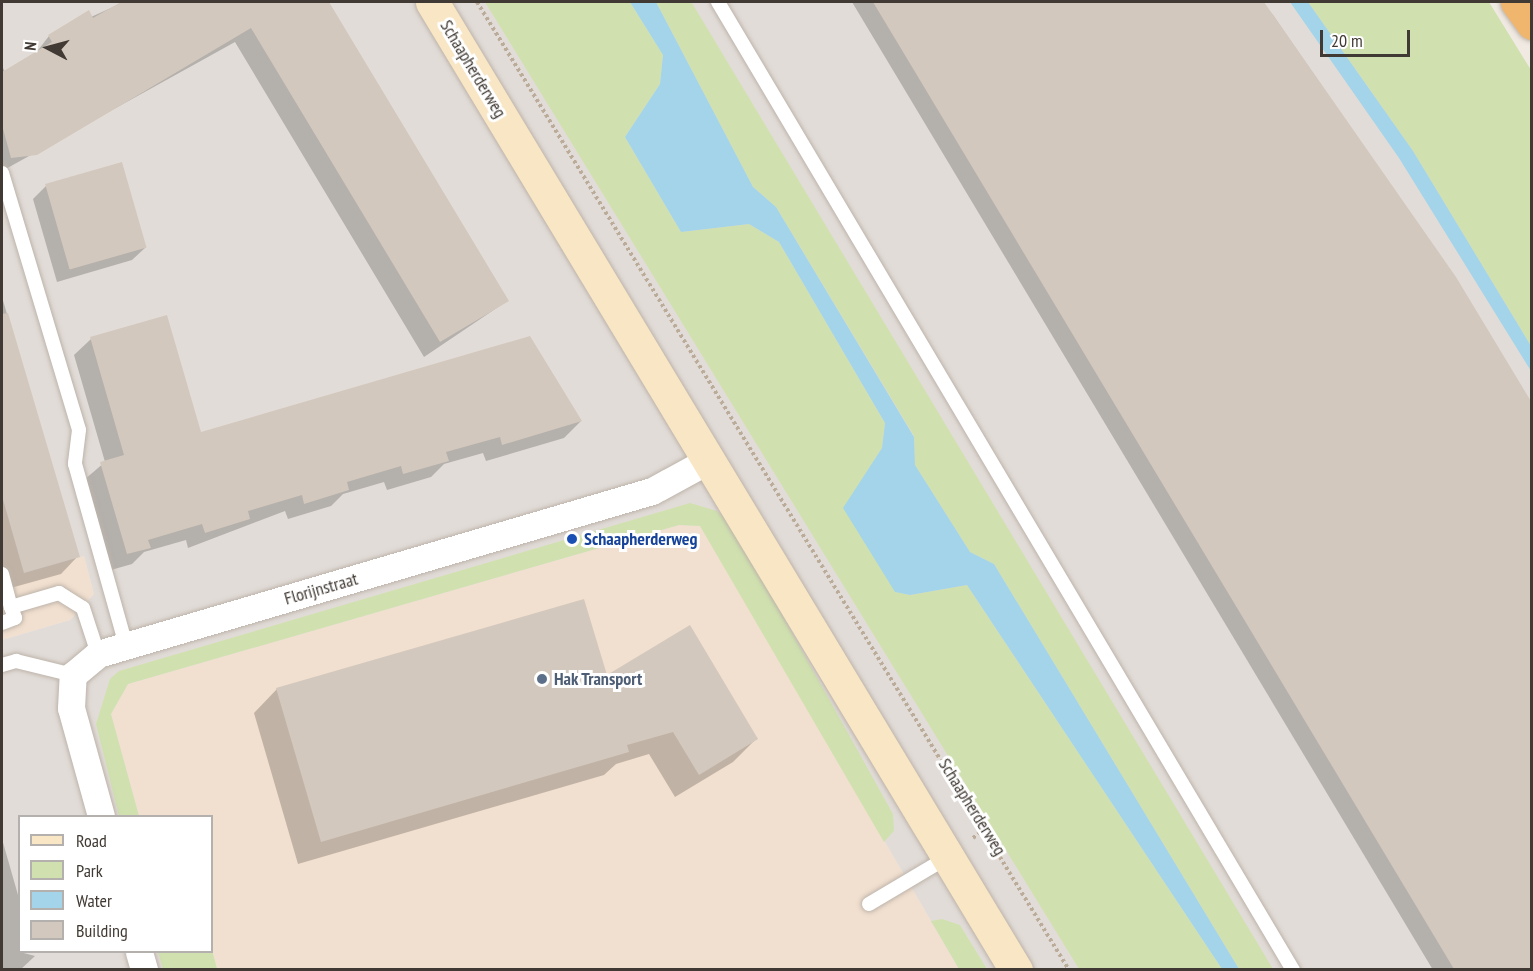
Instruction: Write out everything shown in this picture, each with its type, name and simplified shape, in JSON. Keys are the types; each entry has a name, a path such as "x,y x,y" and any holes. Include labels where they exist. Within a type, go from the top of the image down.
{"highway":[{"path":"1517,2 1532,23"}],"street":[{"name":"Schaapherderweg","path":"432,2 1016,969"},
{"name":"Florijnstraat","path":"73,675 98,654 652,491 709,459"},
{"path":"73,675 71,708 101,815"},
{"path":"140,953 144,969"}],"lane":[{"path":"718,2 1293,969"},
{"path":"2,172 79,430 75,464 126,646"},
{"path":"2,574 15,618 2,622"},
{"path":"11,607 59,593 83,608 98,654"},
{"path":"2,665 16,661 73,675"},
{"path":"869,904 948,857"}],"path":[{"name":"Schaapherderweg","path":"477,2 1070,969"}],"shaded area":[{"path":"2,2 1395,2 1531,208 1531,969 959,969 701,526 679,525 128,684 111,714 139,815 18,815 18,953 213,953 217,969 2,969 2,640 70,620 94,594 84,556 24,573 2,496"},
{"path":"2,496 24,573 84,556 94,594 70,620 2,640"},
{"path":"679,525 701,526 959,969 217,969 213,953 213,815 139,815 111,714 128,684"}],"green space":[{"path":"485,2 630,2 663,55 660,84 625,137 681,232 749,224 779,242 885,423 882,448 844,508 896,592 910,595 967,585 1222,969 1079,969"},
{"path":"656,2 692,3 1273,969 1239,969 994,564 970,552 915,465 914,436 776,207 753,187"},
{"path":"1308,2 1489,2 1531,70 1531,346 1413,151"},
{"path":"690,503 717,511 731,523 893,814 894,831 884,842 700,526 679,525 128,684 111,714 139,815 119,815 96,724 110,679 119,671"},
{"path":"942,919 960,925 987,969 959,969 931,921"},
{"path":"158,953 213,953 217,969 163,969"}],"water":[{"path":"630,2 656,2 753,187 776,207 914,437 915,465 970,552 994,564 1239,969 1222,969 967,585 910,595 895,592 843,508 882,448 885,423 779,242 749,224 681,232 625,137 660,84 663,55"},
{"path":"1290,2 1308,2 1413,151 1531,346 1531,371 1399,158"}],"building":[{"path":"121,2 329,2 509,301 440,342 251,28 37,155 11,158 2,125 2,72 52,42 48,35 89,10 93,18"},
{"path":"873,2 1264,2 1456,277 1532,403 1532,969 1454,969"},
{"path":"122,162 147,248 70,270 45,184"},
{"path":"8,313 80,557 24,573 2,496 2,314"},
{"path":"167,315 201,432 530,336 582,421 502,445 500,437 446,452 449,461 403,474 401,466 347,482 349,490 304,504 302,495 248,511 250,519 205,533 202,524 148,540 151,548 127,554 100,462 124,455 90,337"},
{"path":"584,599 607,675 690,625 758,739 699,775 673,732 627,745 629,752 321,842 276,688"}],"place":[{"name":"Schaapherderweg","path":"572,539"},
{"name":"Hak Transport","path":"542,679"}]}
